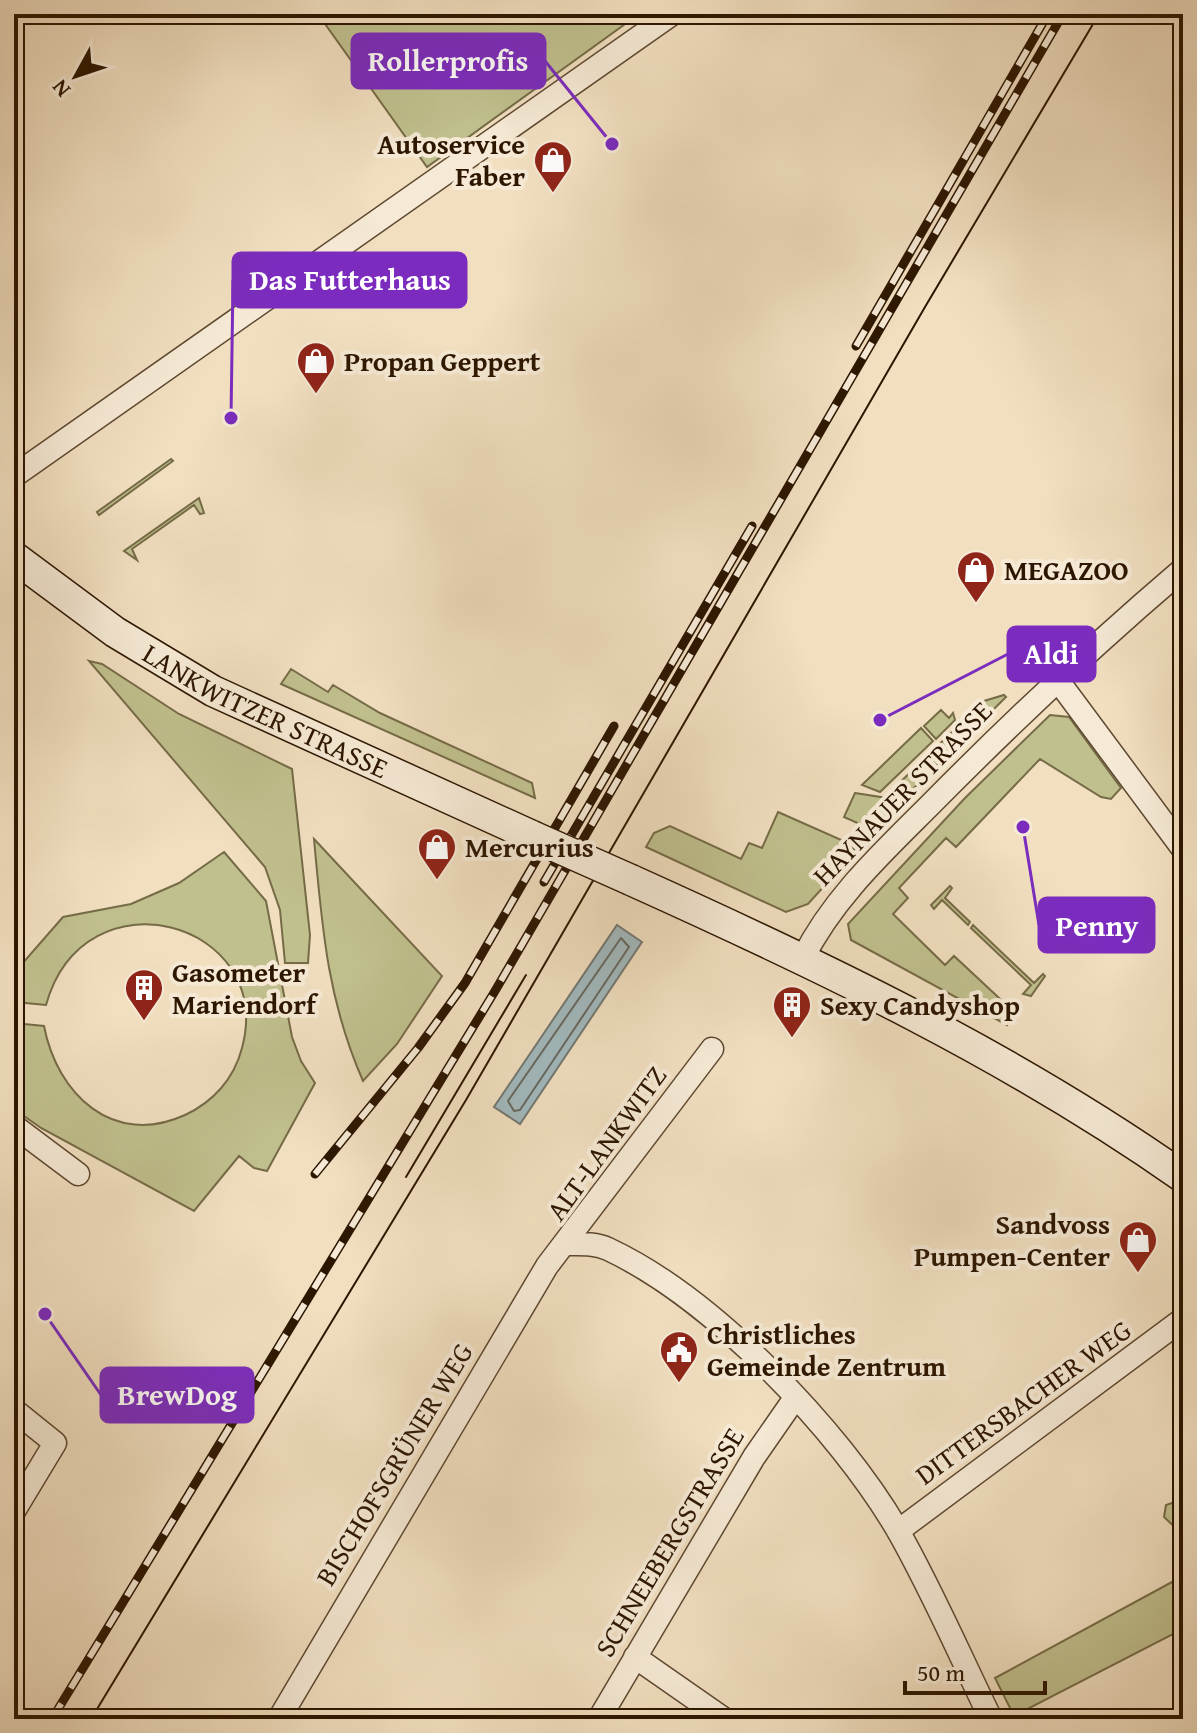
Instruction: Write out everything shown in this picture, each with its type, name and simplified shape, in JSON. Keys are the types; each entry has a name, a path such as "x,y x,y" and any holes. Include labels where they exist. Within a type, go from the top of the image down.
{"main road":[{"name":"LANKWITZER STRASSE","path":"14,557 115,632 213,691 803,958 1012,1068 1183,1177"}],"street":[{"path":"14,476 672,14"},
{"name":"HAYNAUER STRASSE","path":"803,958 819,926 854,884 1056,678 1183,569"},
{"path":"1056,678 1183,849"},
{"name":"ALT-LANKWITZ","path":"567,1244 712,1049"},
{"path":"14,1126 78,1174"},
{"name":"ALT-LANKWITZ","path":"567,1244 590,1243 607,1248 672,1288 738,1343 795,1398 846,1454 898,1531 991,1719"},
{"name":"BISCHOFSGRÜNER WEG","path":"279,1719 547,1266 567,1244"},
{"name":"DITTERSBACHER WEG","path":"898,1531 1183,1319"},
{"name":"SCHNEEBERGSTRASSE","path":"599,1719 754,1457 795,1398"},
{"path":"14,1410 55,1443 14,1511"},
{"path":"635,1657 724,1719"}],"green space":[{"path":"318,14 639,14 427,167"},
{"path":"171,459 173,461 99,515 97,512"},
{"path":"199,498 204,513 200,514 194,505 132,549 137,560 124,551"},
{"path":"89,661 102,664 179,714 292,769 310,935 308,963 285,963 280,910 265,867"},
{"path":"291,669 328,692 333,685 380,713 532,783 535,798 281,684"},
{"path":"1006,697 902,800 892,790 984,701"},
{"path":"941,710 949,718 953,713 955,720 936,739 924,726"},
{"path":"1050,715 1069,717 1121,788 1111,799 1101,797 1040,759 956,847 946,838 899,888 908,898 893,914 945,965 954,956 1013,1011 1007,1025 851,940 848,924 965,798"},
{"path":"921,728 933,741 880,792 862,785"},
{"path":"855,793 887,798 896,808 875,831 844,817"},
{"path":"778,812 846,842 856,851 808,904 786,912 646,847 654,833 670,826 741,859 749,843 762,848"},
{"path":"314,839 442,976 397,1044 363,1081 341,1021 328,962"},
{"path":"224,852 266,901 292,1037 301,1061 315,1083 267,1171 254,1168 239,1156 194,1211 41,1128 14,1109 14,1023 44,1026 61,1073 75,1093 92,1108 112,1119 134,1125 159,1123 185,1115 205,1103 234,1070 242,1048 245,1004 231,968 205,942 171,928 134,925 97,936 67,962 46,1005 15,1002 14,973 63,917 131,904 179,883"},
{"path":"950,886 952,888 945,898 970,922 968,925 942,900 934,909 931,905"},
{"path":"973,925 1034,983 1043,974 1045,976 1031,996 1023,994 1031,985 971,928"},
{"path":"1183,1502 1182,1534 1164,1517 1166,1505"},
{"path":"1183,1576 1183,1629 1014,1716 995,1678"}],"water":[{"path":"617,925 642,942 520,1124 494,1107"}],"tram line":[{"path":"91,1719 466,1100 925,307 1099,14"},
{"path":"406,1177 526,975"}],"railway":[{"path":"856,346 1048,14"},
{"path":"52,1719 495,991 1063,14"},
{"path":"544,882 752,526"},
{"path":"315,1174 418,1048 465,983 614,726"}],"place":[{"name":"Rollerprofis","path":"612,144"},
{"name":"Autoservice Faber","path":"553,194"},
{"name":"Propan Geppert","path":"316,395"},
{"name":"Das Futterhaus","path":"231,418"},
{"name":"MEGAZOO","path":"976,604"},
{"name":"Aldi","path":"880,720"},
{"name":"Penny","path":"1023,827"},
{"name":"Mercurius","path":"437,881"},
{"name":"Gasometer Mariendorf","path":"144,1022"},
{"name":"Sexy Candyshop","path":"792,1039"},
{"name":"Sandvoss Pumpen-Center","path":"1138,1274"},
{"name":"BrewDog","path":"45,1314"},
{"name":"Christliches Gemeinde Zentrum","path":"679,1384"}]}
